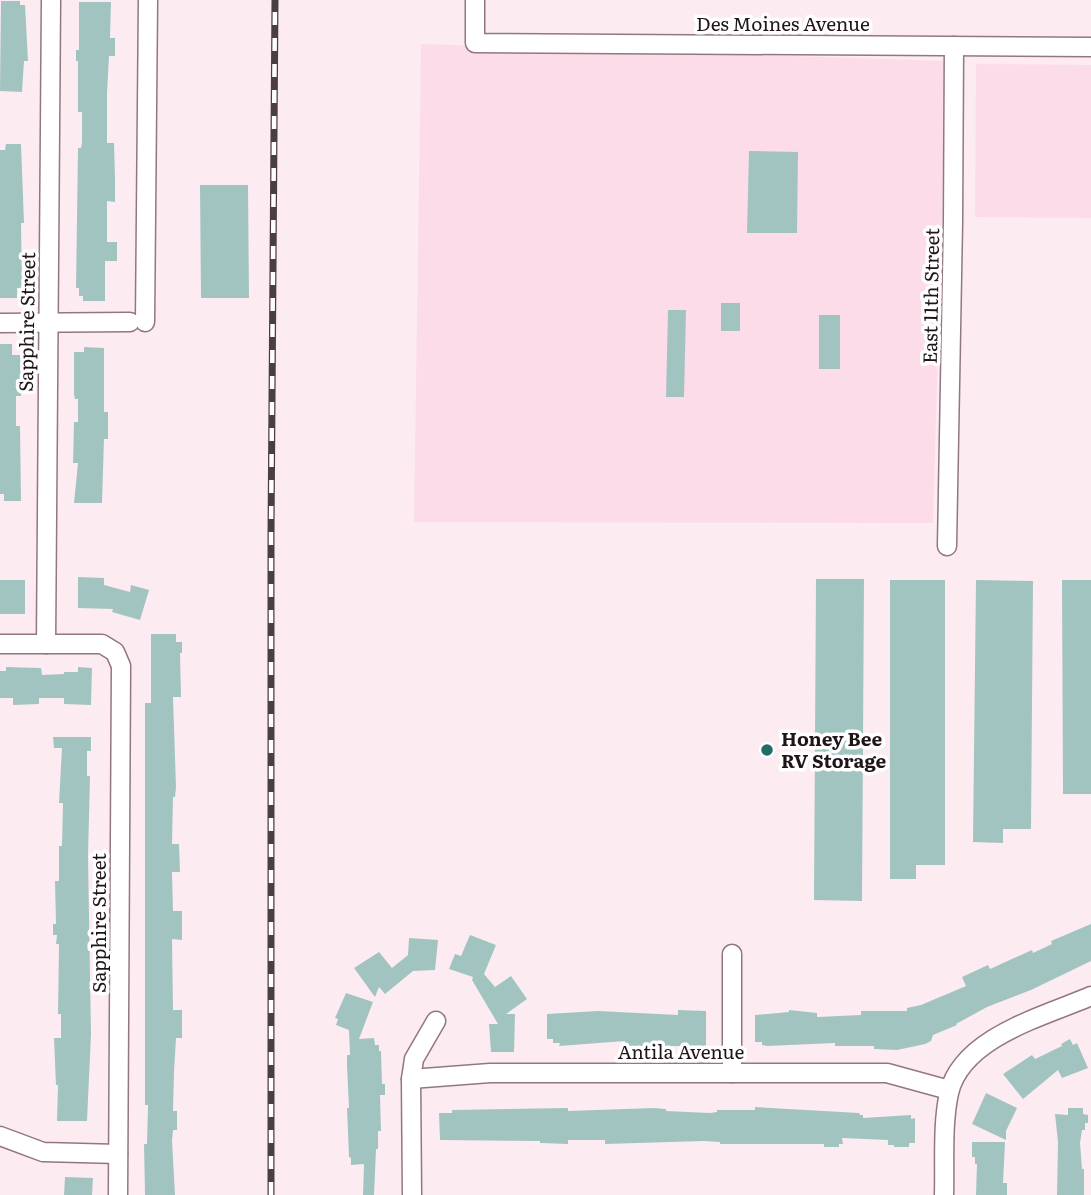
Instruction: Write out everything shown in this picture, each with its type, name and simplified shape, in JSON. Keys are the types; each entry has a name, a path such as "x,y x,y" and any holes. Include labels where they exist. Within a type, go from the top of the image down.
{"street":[{"name":"Sapphire Street","path":"51,0 46,644 102,644 115,652 121,666 118,1195"},
{"path":"0,323 138,322 148,0"},
{"name":"Des Moines Avenue","path":"475,0 475,43 1091,47"},
{"name":"East 11th Street","path":"947,546 954,222 954,46"},
{"path":"0,644 46,644"},
{"path":"732,954 732,1073"},
{"path":"944,1195 945,1122 950,1090 959,1071 978,1049 997,1036 1091,996"},
{"path":"412,1195 411,1079 414,1059 436,1021"},
{"name":"Antila Avenue","path":"411,1079 490,1073 887,1073 950,1090"},
{"path":"0,1136 43,1152 118,1154"}],"shaded area":[{"path":"421,44 946,61 933,523 414,522"},
{"path":"976,64 1091,65 1091,218 975,217"}],"building":[{"path":"1,1 20,1 20,5 25,5 28,61 24,61 22,92 0,91"},
{"path":"79,2 111,2 110,38 115,38 115,56 109,56 107,143 114,143 115,202 107,201 107,242 117,242 117,261 105,261 105,301 83,301 83,296 79,296 79,288 76,288 78,148 81,148 82,143 82,112 78,112 76,61 76,50 79,50"},
{"path":"6,144 21,144 24,223 21,223 22,288 17,288 17,298 0,298 0,150 5,150"},
{"path":"749,151 798,152 797,233 747,233"},
{"path":"200,185 248,185 249,298 201,298"},
{"path":"721,303 740,303 740,331 721,331"},
{"path":"668,310 686,310 684,397 666,397"},
{"path":"819,315 840,315 840,369 819,369"},
{"path":"0,344 12,344 12,355 23,355 21,396 16,396 16,426 20,426 21,501 4,501 4,494 0,494"},
{"path":"84,347 104,348 104,412 108,412 108,439 104,439 102,503 74,503 78,463 73,463 74,422 78,422 78,399 75,399 74,394 74,352 84,352"},
{"path":"78,577 104,578 104,585 130,592 131,585 149,590 140,620 112,612 113,609 78,608"},
{"path":"816,579 864,579 862,901 814,900"},
{"path":"0,580 25,580 25,614 0,614"},
{"path":"890,580 945,580 945,865 916,865 916,879 890,879"},
{"path":"976,580 1033,581 1031,829 1003,829 1003,843 973,842"},
{"path":"1062,580 1091,580 1091,794 1063,794"},
{"path":"151,634 176,634 176,642 182,642 181,697 173,697 176,787 173,797 172,844 179,844 180,872 172,872 173,911 182,911 182,940 172,939 173,1010 182,1010 182,1038 176,1038 174,1072 173,1111 177,1111 177,1130 173,1130 172,1141 175,1195 145,1195 144,1144 147,1144 148,1105 145,1105 145,703 151,703"},
{"path":"6,667 41,668 42,675 78,672 78,667 92,668 91,705 64,704 64,698 39,698 39,704 13,705 13,698 0,698 0,671 6,671"},
{"path":"53,737 91,737 91,751 87,751 87,776 90,776 88,856 91,1034 87,1121 57,1121 58,1085 54,1038 61,1038 61,1014 58,1014 59,944 56,944 57,935 53,935 53,924 56,924 55,881 59,881 63,803 59,803 62,748 54,748"},
{"path":"1091,924 1091,961 1031,990 987,1007 957,1025 933,1035 931,1041 925,1044 897,1050 874,1049 874,1046 835,1046 835,1043 767,1046 762,1045 762,1042 755,1042 755,1015 789,1010 817,1013 817,1017 861,1015 861,1011 907,1011 907,1008 966,986 962,977 988,965 990,969 1032,950 1033,953 1052,944 1051,941"},
{"path":"470,935 496,945 484,974 495,987 511,976 527,999 506,1014 515,1014 514,1052 491,1052 489,1024 498,1024 472,980 473,977 449,969 455,954 461,956"},
{"path":"409,938 438,940 435,970 413,971 385,994 379,987 375,997 354,968 379,952 392,968 408,955"},
{"path":"346,993 373,1002 359,1039 374,1038 375,1045 379,1045 381,1051 385,1095 380,1095 381,1131 378,1131 376,1149 374,1195 363,1195 364,1164 351,1165 349,1157 349,1030 336,1025 338,1019 335,1018"},
{"path":"678,1010 706,1011 706,1046 625,1046 625,1041 559,1046 560,1043 547,1039 547,1014 598,1011 678,1015"},
{"path":"1070,1039 1073,1045 1077,1043 1088,1068 1062,1078 1058,1070 1023,1099 1003,1074 1032,1055 1035,1059 1062,1046 1061,1044"},
{"path":"986,1093 1017,1108 1006,1131 1006,1140 972,1124"},
{"path":"755,1107 859,1113 863,1118 911,1115 911,1119 915,1118 915,1143 909,1143 909,1147 894,1147 888,1145 888,1140 842,1138 843,1144 839,1144 839,1147 824,1147 824,1144 720,1144 704,1141 605,1144 605,1140 568,1140 568,1144 540,1141 440,1140 439,1113 452,1113 452,1110 568,1108 568,1111 654,1108 710,1113 717,1110 755,1110"},
{"path":"1068,1108 1083,1108 1083,1114 1088,1115 1088,1123 1085,1123 1085,1130 1082,1130 1080,1143 1084,1195 1057,1195 1058,1142 1055,1114 1068,1115"},
{"path":"972,1142 1005,1142 1003,1183 1007,1183 1007,1195 976,1195 977,1164 975,1157 972,1157"},
{"path":"65,1177 93,1178 92,1195 64,1195"}],"railway":[{"path":"271,1195 271,535 275,0"}],"place":[{"name":"Honey Bee RV Storage","path":"767,750"}]}
